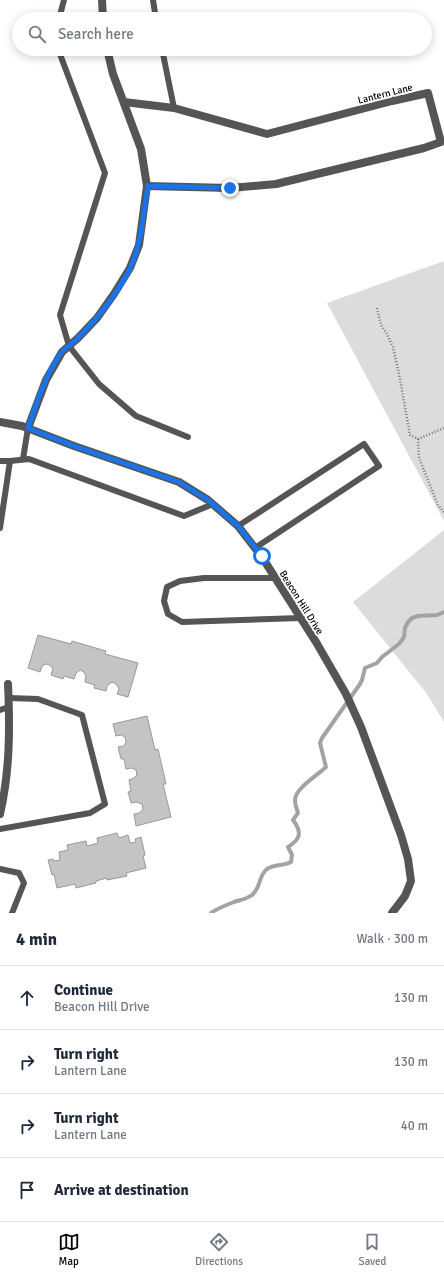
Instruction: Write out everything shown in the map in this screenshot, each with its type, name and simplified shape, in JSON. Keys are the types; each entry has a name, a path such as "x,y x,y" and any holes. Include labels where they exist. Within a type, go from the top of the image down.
{"street":[{"path":"102,0 103,12"},
{"path":"28,428 46,380 62,352 78,338 96,318 114,294 130,268 139,245 148,186 141,149 113,74 109,56"},
{"name":"Lantern Lane","path":"124,102 174,108 267,134 392,101 428,94 441,142 424,148 276,184 230,188 148,186"},
{"name":"Beacon Hill Drive","path":"0,422 28,428 74,446 179,482 213,504 238,526 276,578 316,642 346,694 361,727 401,835 408,859 411,881 405,896 392,913"},
{"path":"0,814 9,752 10,707 8,684"}],"lane":[{"path":"61,12 64,0"},
{"path":"152,0 155,12"},
{"path":"61,56 105,173 60,315 69,346 99,384 136,416 188,438"},
{"path":"163,56 174,108"},
{"path":"23,459 28,428"},
{"path":"238,526 364,444 379,466 255,548"},
{"path":"0,461 29,458 184,516 213,504"},
{"path":"0,528 10,461"},
{"path":"276,578 204,578 180,580 167,587 164,601 168,614 182,622 301,618"},
{"path":"0,829 90,813 105,804 82,715 38,699 9,698"},
{"path":"0,710 10,707"},
{"path":"0,869 19,873 24,883 12,913"}],"path":[{"path":"377,308 380,325 387,334 393,347 410,435 418,439 444,428"},
{"path":"418,439 419,458 438,504 444,512"}],"shaded area":[{"path":"444,261 444,521 327,303"},
{"path":"444,530 444,722 427,694 353,602"}],"building":[{"path":"38,635 71,644 72,641 106,651 105,654 138,663 128,697 117,694 119,689 116,684 112,682 107,686 106,691 94,688 95,685 85,682 86,676 84,672 80,670 76,673 74,679 64,676 63,679 51,675 53,669 50,665 46,664 42,666 40,672 28,668"},
{"path":"147,716 155,750 158,749 166,784 163,784 171,817 136,826 134,814 139,813 143,809 142,804 136,802 131,803 128,792 131,791 129,780 137,775 136,770 132,768 126,769 124,759 121,759 118,747 124,746 126,742 125,737 121,735 116,736 113,724"},
{"path":"117,833 119,838 128,835 130,843 136,842 135,839 141,837 146,868 126,873 127,876 107,880 107,878 96,881 96,883 76,888 75,884 57,888 54,874 52,875 48,860 60,860 59,852 68,850 67,845 86,841 87,846 98,843 97,838"}],"waterway":[{"path":"211,913 252,895 257,889 262,875 267,869 291,862 292,855 288,847 296,841 299,835 298,828 293,820 298,813 295,802 296,796 307,782 326,767 320,743 322,738 360,684 365,668 377,663 382,657 399,644 404,637 405,628 408,622 412,618 418,616 437,615 444,612"}],"route":[{"path":"230,188 148,186 139,245 130,268 114,294 96,318 78,338 62,352 46,380 28,428 74,446 179,482 208,500 238,526 262,556"}]}
